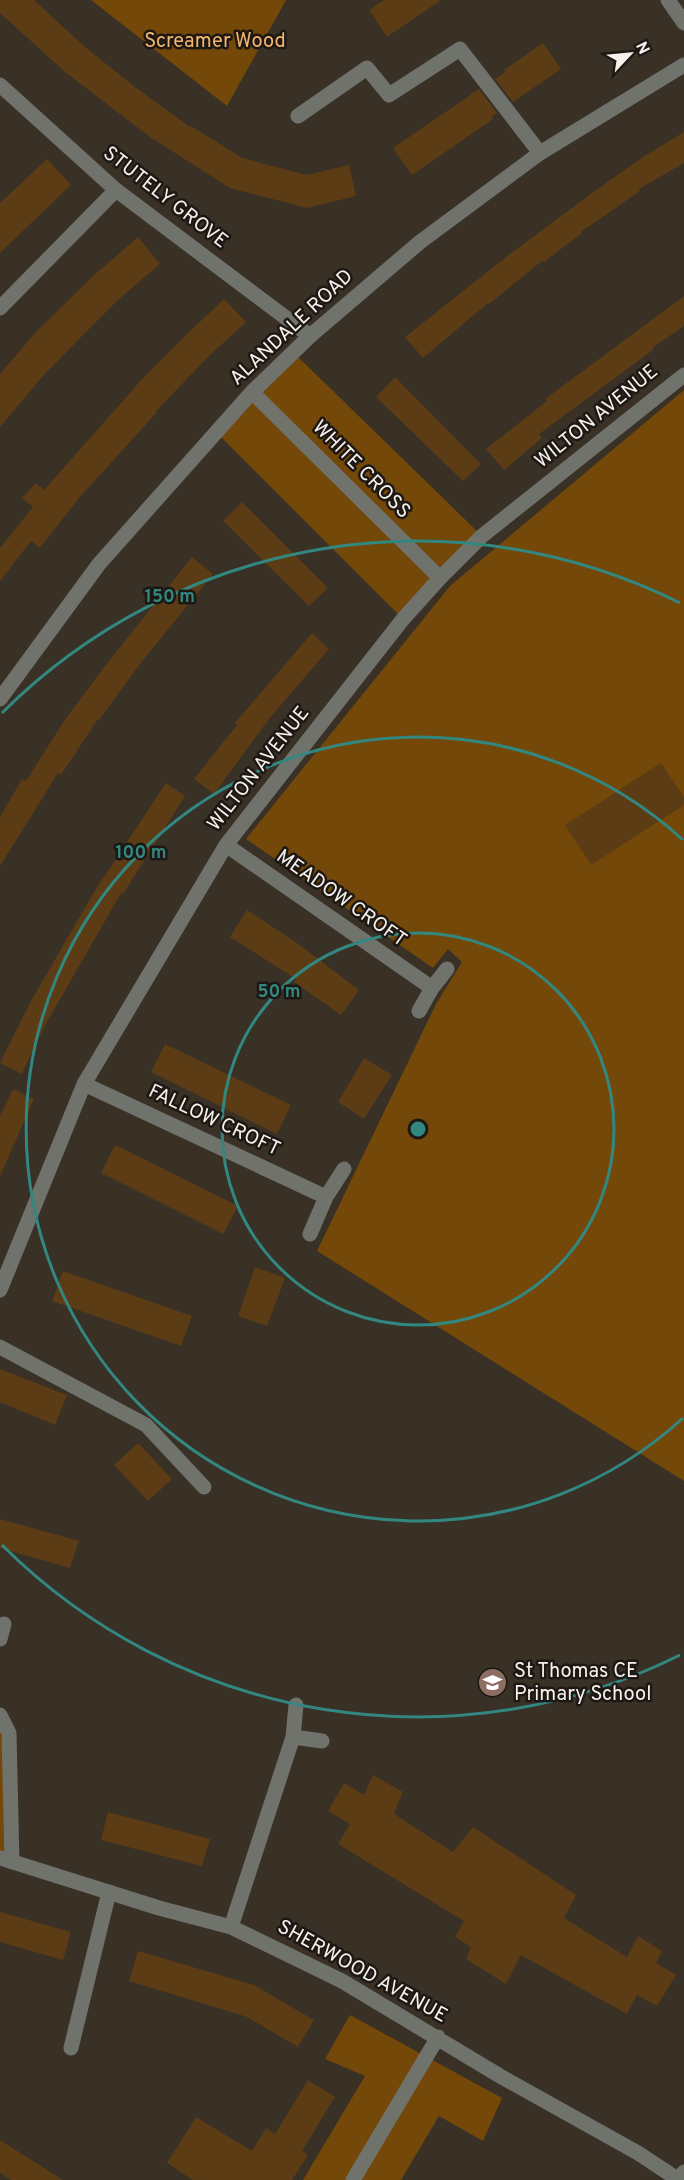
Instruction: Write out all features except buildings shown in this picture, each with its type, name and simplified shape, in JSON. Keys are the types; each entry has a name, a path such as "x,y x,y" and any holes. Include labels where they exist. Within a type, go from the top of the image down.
{"street":[{"path":"669,0 684,23"},
{"path":"298,116 367,68 389,96 460,49 540,153"},
{"name":"ALANDALE ROAD","path":"0,699 99,564 252,392 310,336 420,242 540,153 684,65"},
{"name":"STUTELY GROVE","path":"0,85 116,190 310,336"},
{"path":"0,308 116,190"},
{"name":"WILTON AVENUE","path":"0,1290 84,1084 226,845 403,619 440,578 483,536 684,375"},
{"name":"WHITE CROSS","path":"252,392 440,578"},
{"name":"MEADOW CROFT","path":"226,845 432,988"},
{"path":"419,1011 432,988 447,969"},
{"name":"FALLOW CROFT","path":"84,1084 326,1197"},
{"path":"310,1234 326,1197 344,1169"},
{"path":"0,1347 146,1425 204,1487"},
{"path":"231,1927 293,1737 296,1705"},
{"path":"0,1715 9,1733 6,1860"},
{"path":"293,1737 322,1742"},
{"name":"SHERWOOD AVENUE","path":"6,1860 231,1927 342,1981 500,2076 638,2153 679,2180"},
{"path":"71,2048 109,1892"},
{"path":"353,2180 438,2037"},
{"path":"679,2180 684,2172"}],"green space":[{"name":"Screamer Wood","path":"91,0 286,0 227,106"},
{"path":"294,353 482,536 403,619 216,432"},
{"path":"684,390 684,1481 317,1251 436,1004 462,962 448,949 433,968 246,839 450,586"},
{"path":"0,1715 12,1862 0,1858"},
{"path":"350,2015 502,2098 483,2141 439,2116 401,2180 303,2180 365,2076 325,2059"}],"place":[{"name":"St Thomas CE Primary School","path":"493,1683"}]}
